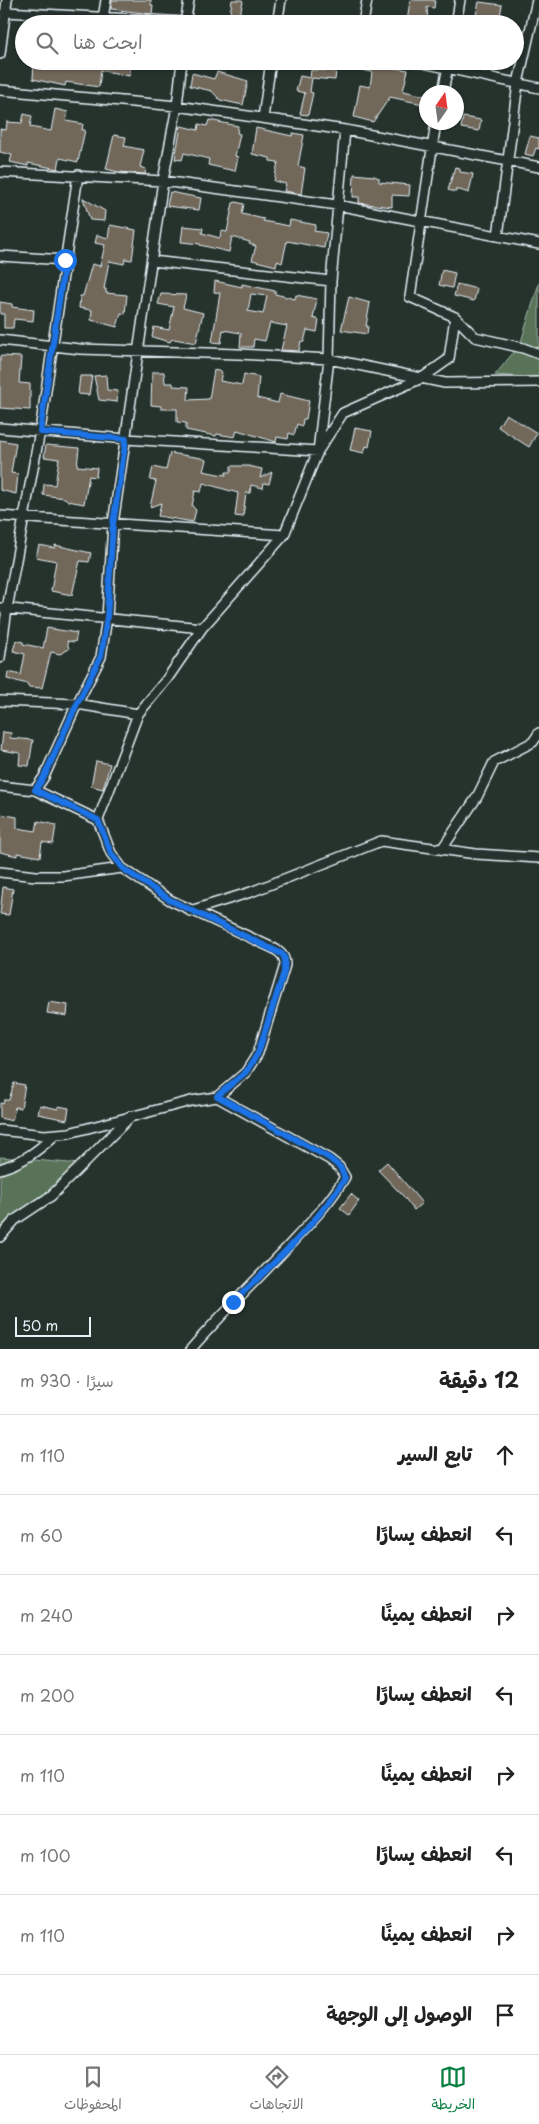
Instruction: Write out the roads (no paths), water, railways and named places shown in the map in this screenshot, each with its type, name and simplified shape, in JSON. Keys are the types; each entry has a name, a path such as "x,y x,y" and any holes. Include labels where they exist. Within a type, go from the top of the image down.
{"street":[{"path":"0,54 7,0"},
{"path":"104,15 106,0"},
{"path":"186,15 189,0"},
{"path":"278,15 281,0"},
{"path":"364,15 367,0"},
{"path":"458,15 460,0"},
{"path":"524,57 537,0"},
{"path":"6,12 54,15"},
{"path":"35,790 44,777 101,656 107,617 113,524 181,70"},
{"path":"263,118 271,70"},
{"path":"444,85 447,70"},
{"path":"470,70 539,88"},
{"path":"498,236 521,70"},
{"path":"0,90 177,106 263,118 432,145 539,167"},
{"path":"318,451 329,359 331,281 345,130"},
{"path":"435,130 410,296 454,317 475,337 539,354"},
{"path":"0,172 163,181 337,205 539,244"},
{"path":"0,658 3,608 24,518 40,432 78,175"},
{"path":"0,256 65,260"},
{"path":"152,260 331,281"},
{"path":"0,1130 55,1135 69,1133 217,1096 246,1072 258,1053 284,972 285,959 282,954 190,911 122,868 111,853 98,820 138,714 168,679 202,628 284,535 318,451 344,413 422,378 449,359 454,317"},
{"path":"0,340 53,346 138,351 329,359 445,383 539,382"},
{"path":"0,428 126,439 318,451"},
{"path":"0,516 284,535"},
{"path":"3,608 202,628"},
{"path":"0,701 77,704 138,714"},
{"path":"442,849 476,797 494,762 533,742 539,733"},
{"path":"0,786 35,790 98,820"},
{"path":"190,911 251,892 381,841 539,858"},
{"path":"0,872 36,876 63,876 122,868"},
{"path":"191,1349 233,1302 323,1209 345,1178 340,1167 329,1158 217,1096"},
{"path":"0,1237 15,1220 51,1196 132,1116"},
{"path":"0,1169 19,1163 33,1155 55,1135"}]}
